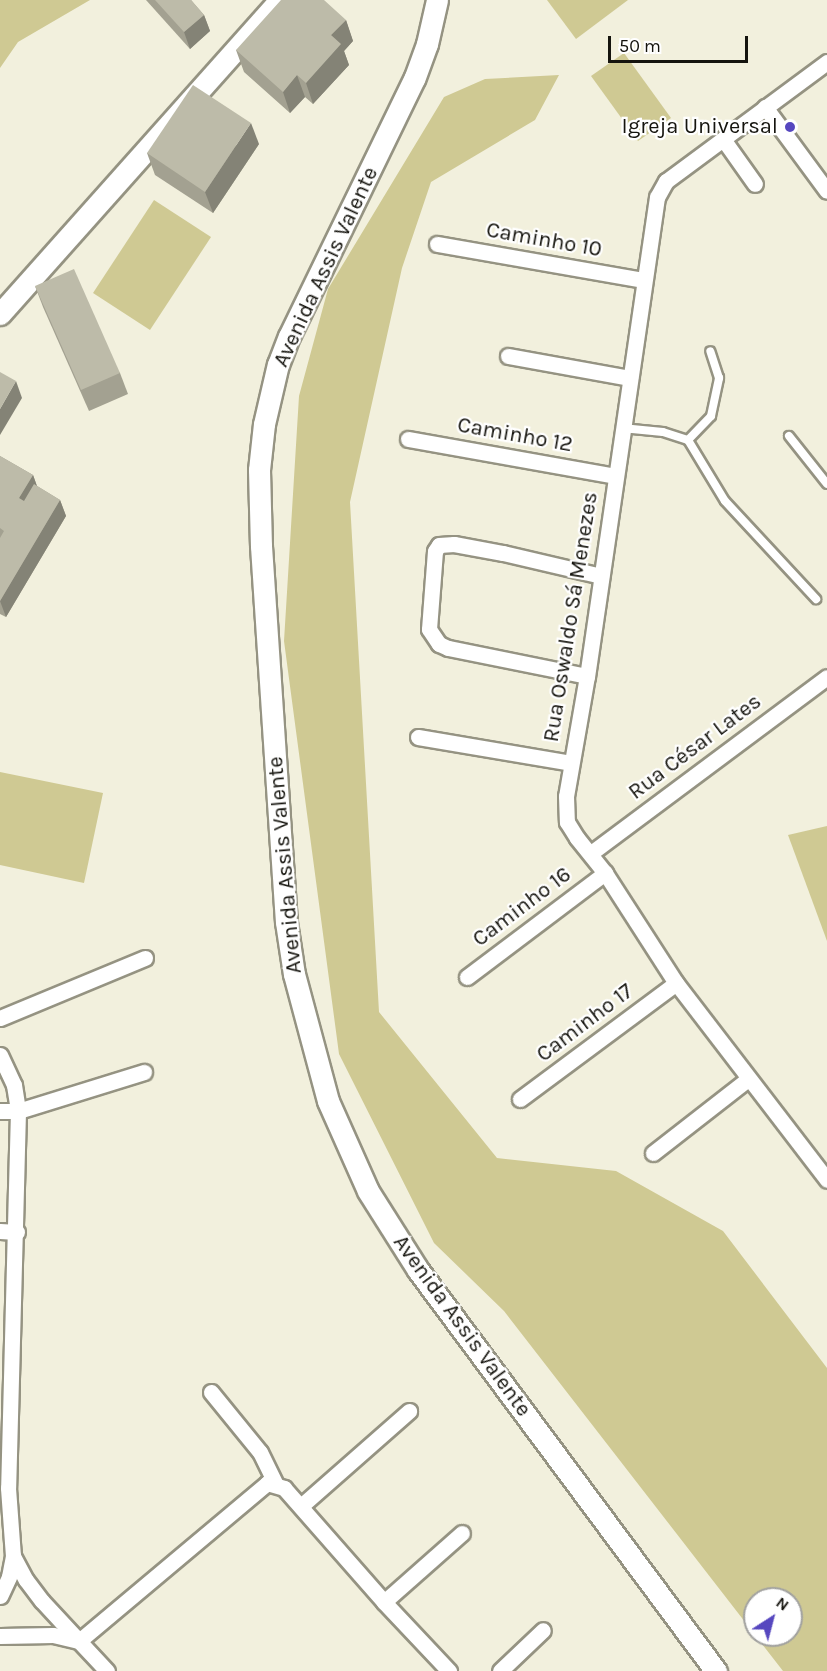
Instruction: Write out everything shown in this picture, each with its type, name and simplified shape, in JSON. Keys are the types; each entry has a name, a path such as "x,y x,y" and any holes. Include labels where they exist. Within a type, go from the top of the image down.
{"main road":[{"path":"0,314 280,0"},
{"name":"Avenida Assis Valente","path":"436,2 427,44 410,89 289,336 275,373 264,424 259,471 261,546 285,911 294,974 328,1101 368,1191 418,1270 716,1671"}],"street":[{"name":"Rua Oswaldo Sá Menezes","path":"827,62 666,181 657,197 587,676 566,796 567,822 605,873 676,983 827,1180"},
{"path":"765,107 827,191"},
{"path":"723,140 755,184"},
{"name":"Caminho 10","path":"437,244 644,280"},
{"path":"508,357 630,378"},
{"name":"Caminho 12","path":"408,438 615,476"},
{"path":"587,676 448,648 432,636 429,629 435,551 439,545 446,544 503,552 601,576"},
{"name":"Rua César Lates","path":"591,853 827,677"},
{"path":"418,737 571,763"},
{"name":"Caminho 16","path":"466,977 605,873"},
{"path":"0,1018 145,958"},
{"name":"Caminho 17","path":"520,1099 676,983"},
{"path":"0,1055 14,1085 18,1111 17,1232 4,1487 13,1556 9,1577 0,1596"},
{"path":"0,1111 18,1111 144,1072"},
{"path":"653,1153 748,1079"},
{"path":"0,1231 17,1232"},
{"path":"211,1392 260,1452 275,1484"},
{"path":"301,1506 409,1411"},
{"path":"79,1641 260,1487 275,1484 284,1488 301,1506 384,1602 449,1671"},
{"path":"384,1602 462,1533"},
{"path":"13,1556 26,1580 42,1601 107,1671"},
{"path":"500,1671 543,1630"},
{"path":"0,1636 53,1635 79,1641"}],"lane":[{"path":"688,440 711,416 719,378 710,351"},
{"path":"622,428 663,432 688,440 725,501 816,599"},
{"path":"789,436 827,484"}],"shaded area":[{"path":"0,0 90,0 18,42 0,68"},
{"path":"547,0 628,0 576,39"},
{"path":"624,53 671,118 638,141 591,76"},
{"path":"559,75 535,120 431,182 402,268 350,502 379,1012 497,1158 616,1171 723,1231 827,1368 827,1671 783,1671 764,1647 803,1647 803,1587 743,1587 743,1620 504,1311 434,1243 339,1054 284,641 299,396 328,289 444,97 485,79"},
{"path":"154,200 211,237 150,330 93,293"},
{"path":"0,772 103,793 84,883 0,865"},
{"path":"827,826 827,941 788,835"}],"building":[{"path":"155,0 191,0 204,15 184,32"},
{"path":"281,0 324,0 346,20 331,35 341,44 306,83 297,75 283,92 236,50"},
{"path":"193,85 251,123 205,192 147,153"},
{"path":"74,269 120,373 81,390 35,286"},
{"path":"0,372 16,381 0,409"},
{"path":"0,456 33,475 19,498 24,501 34,484 60,500 0,601 0,538 4,531 0,528"}],"place":[{"name":"Igreja Universal","path":"790,127"}]}
